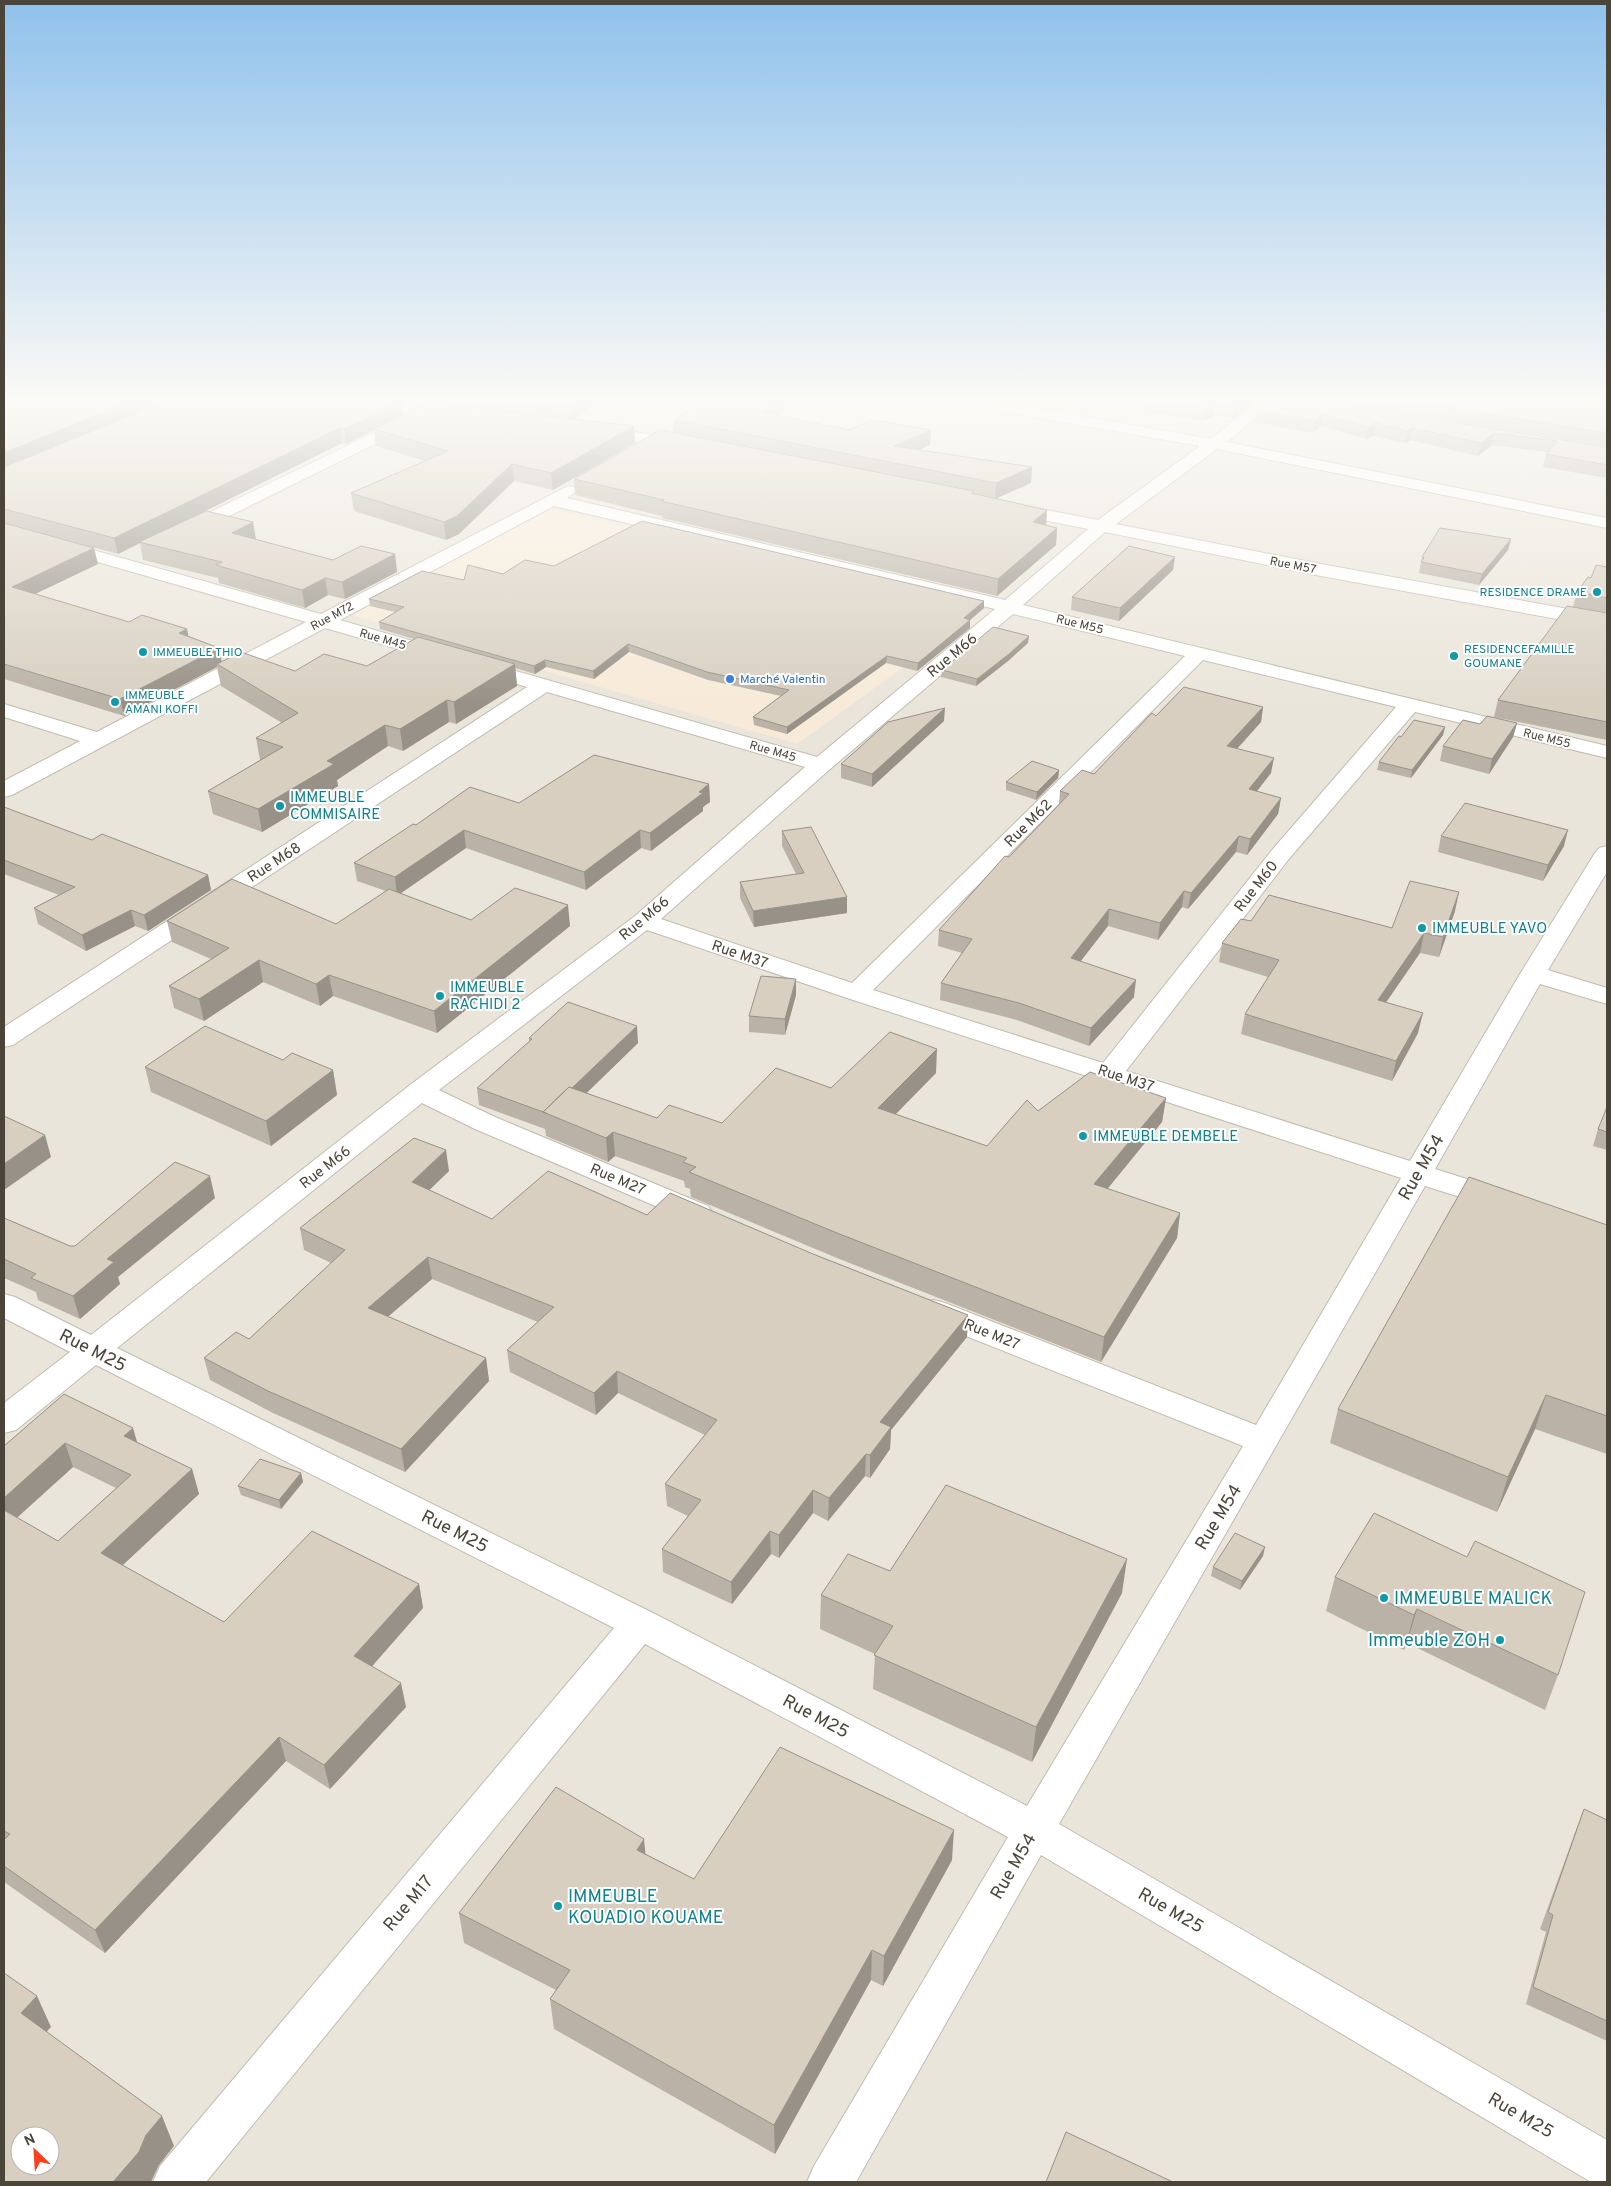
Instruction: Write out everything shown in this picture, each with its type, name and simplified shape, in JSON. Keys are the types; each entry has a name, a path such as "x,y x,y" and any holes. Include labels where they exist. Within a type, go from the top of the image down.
{"street":[{"path":"173,536 247,500"},
{"name":"Rue M55","path":"552,500 1009,607 1607,752"},
{"name":"Rue M72","path":"4,790 552,500"},
{"name":"Rue M66","path":"4,1421 420,1091 644,921 821,765 1102,526 1137,500"},
{"path":"1493,500 1607,523"},
{"name":"Rue M57","path":"996,505 1322,570 1607,622"},
{"name":"Rue M45","path":"4,530 129,558 322,622 821,765"},
{"name":"Rue M62","path":"856,993 1200,653"},
{"name":"Rue M68","path":"4,1039 544,685"},
{"name":"Rue M60","path":"1110,1073 1280,855 1409,705"},
{"path":"4,710 99,740"},
{"name":"Rue M54","path":"830,2182 1263,1441 1533,974 1607,853"},
{"name":"Rue M37","path":"644,921 856,993 1110,1073 1522,1207"},
{"path":"1533,974 1607,996"},
{"name":"Rue M27","path":"420,1091 485,1123 724,1224"},
{"name":"Rue M27","path":"908,1300 1263,1441"},
{"name":"Rue M25","path":"4,1304 640,1624 1034,1830 1607,2166"},
{"name":"Rue M17","path":"176,2182 640,1624"}],"shaded area":[{"path":"4,500 1607,500 1607,2182 4,2182"},
{"name":"Marché Valentin","path":"545,507 977,614 797,744 345,613"}],"building":[{"path":"4,500 192,500 114,538 4,509"},
{"path":"373,500 474,500 457,516 444,522"},
{"path":"1002,500 1047,510 1033,522 1057,528 998,579 661,501"},
{"path":"206,511 253,522 232,533 333,560 361,546 395,554 342,582 325,578 302,590 216,565 222,562 139,542"},
{"name":"Marché Valentin","path":"642,521 984,601 964,618 970,620 918,663 887,656 787,727 753,717 789,690 707,672 628,644 593,671 545,660 534,666 379,622 404,607 369,599 422,571 464,580 468,565 503,574 525,560 554,566"},
{"path":"4,523 94,548 12,587 129,622 142,615 187,629 179,633 219,648 120,699 4,664"},
{"path":"1440,528 1511,539 1482,574 1421,562 1424,558 1422,557"},
{"path":"1129,546 1175,557 1120,608 1072,597"},
{"path":"1596,565 1607,567 1607,598 1577,592 1588,577 1591,578"},
{"path":"1567,606 1607,613 1607,722 1498,700"},
{"path":"993,627 1029,636 977,679 942,670"},
{"path":"418,637 515,664 454,702 447,700 400,729 385,725 327,761 334,764 258,809 208,791 283,747 256,738 298,713 217,664 241,652 295,671 324,654 367,666"},
{"path":"1184,687 1263,707 1227,746 1274,758 1249,789 1281,798 1250,839 1239,836 1191,893 1184,891 1160,923 1109,909 1071,958 1136,980 1091,1028 1019,1003 941,983 972,939 939,930 1005,856 1009,857 1069,794 1060,791 1082,770 1094,774 1152,713 1156,716"},
{"path":"945,708 872,774 841,764 888,722"},
{"path":"1487,716 1517,723 1492,759 1443,746 1463,720 1480,724"},
{"path":"1414,720 1445,727 1412,770 1379,762 1399,736 1401,737"},
{"path":"594,755 709,784 699,792 703,793 650,833 640,830 584,872 464,830 395,877 354,863 413,824 416,825 470,787 519,803"},
{"path":"1032,761 1059,770 1037,792 1006,782"},
{"path":"1465,803 1568,830 1548,865 1441,836"},
{"path":"4,807 92,840 102,834 208,875 144,915 131,910 82,935 34,908 75,887 4,860"},
{"path":"811,827 847,897 753,911 740,882 804,873 782,831"},
{"path":"232,879 336,924 389,889 471,920 515,888 568,905 434,1011 329,975 316,984 259,960 199,999 169,986 229,948 167,921"},
{"path":"1410,881 1459,892 1443,937 1424,933 1378,1000 1423,1013 1396,1061 1245,1014 1279,960 1222,943 1241,919 1251,921 1269,895 1392,928"},
{"path":"761,976 796,979 785,1019 749,1016"},
{"path":"568,1002 637,1026 572,1088 569,1087 543,1112 477,1088 532,1039 529,1038"},
{"path":"205,1026 283,1060 292,1053 333,1070 266,1121 145,1067"},
{"path":"890,1032 937,1049 878,1108 987,1146 1027,1100 1038,1111 1090,1072 1166,1098 1094,1184 1180,1213 1104,1337 837,1233 689,1172 696,1167 683,1162 687,1158 613,1132 606,1138 543,1112 569,1087 657,1118 669,1105 722,1123 776,1068 831,1088"},
{"path":"1607,1107 1607,1132 1598,1129"},
{"path":"4,1116 45,1135 4,1164"},
{"path":"414,1138 446,1150 412,1182 492,1219 548,1171 647,1215 670,1193 813,1254 968,1315 880,1422 891,1427 870,1455 866,1454 829,1498 813,1490 779,1535 770,1531 731,1582 662,1549 701,1500 665,1484 717,1420 617,1371 594,1393 507,1350 554,1307 428,1257 368,1308 486,1358 401,1449 268,1391 204,1358 236,1332 249,1339 345,1250 300,1228"},
{"path":"175,1162 210,1176 107,1259 114,1262 73,1296 31,1278 36,1274 4,1259 4,1218 70,1246 75,1246"},
{"path":"1469,1177 1607,1225 1607,1416 1546,1395 1508,1477 1338,1409"},
{"path":"64,1394 133,1428 124,1436 192,1469 101,1553 224,1622 312,1531 419,1584 354,1656 401,1683 324,1765 279,1737 95,1930 4,1866 4,1840 10,1834 4,1831 4,1510 58,1541 131,1475 65,1443 4,1498 4,1446"},
{"path":"260,1459 301,1473 279,1500 238,1486"},
{"path":"946,1485 1127,1559 1036,1727 874,1655 893,1626 821,1595 848,1554 890,1571"},
{"path":"1374,1513 1467,1557 1475,1541 1585,1592 1558,1675 1417,1609 1414,1615 1335,1577"},
{"path":"1235,1533 1265,1547 1242,1581 1213,1567"},
{"path":"780,1747 954,1830 884,1956 872,1950 774,2125 550,1999 570,1970 459,1913 556,1787 644,1839 637,1850 694,1879"},
{"path":"1584,1809 1607,1820 1607,2021 1533,1987 1553,1915 1548,1912"},
{"path":"4,1973 37,1996 21,2013 162,2116 146,2135 139,2152 113,2182 4,2182"},
{"path":"1066,2132 1173,2182 1046,2182"}],"place":[{"name":"RESIDENCE DRAME","path":"1597,592"},
{"name":"IMMEUBLE THIO","path":"143,652"},
{"name":"RESIDENCEFAMILLE GOUMANE","path":"1454,656"},
{"name":"Marché Valentin","path":"730,679"},
{"name":"IMMEUBLE AMANI KOFFI","path":"115,702"},
{"name":"IMMEUBLE COMMISAIRE","path":"280,806"},
{"name":"IMMEUBLE YAVO","path":"1422,928"},
{"name":"IMMEUBLE RACHIDI 2","path":"440,996"},
{"name":"IMMEUBLE DEMBELE","path":"1083,1136"},
{"name":"IMMEUBLE MALICK","path":"1384,1598"},
{"name":"Immeuble ZOH","path":"1500,1640"},
{"name":"IMMEUBLE KOUADIO KOUAME","path":"558,1906"}]}
